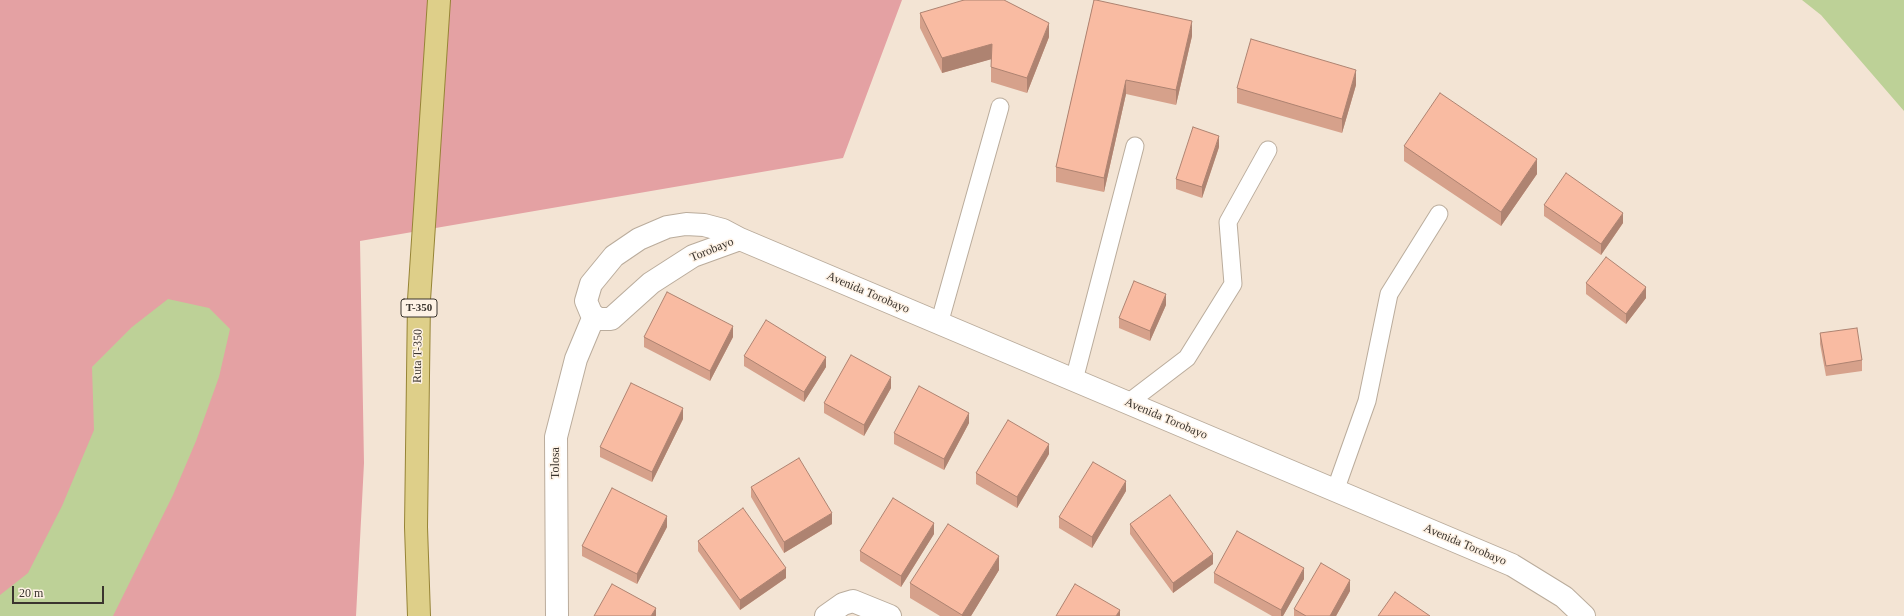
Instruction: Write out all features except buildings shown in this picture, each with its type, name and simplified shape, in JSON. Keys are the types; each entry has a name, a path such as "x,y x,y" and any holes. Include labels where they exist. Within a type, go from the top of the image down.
{"main road":[{"name":"Ruta T-350","path":"419,616 416,527 419,300 439,0"}],"street":[{"name":"Torobayo","path":"686,224 704,225 723,230 740,239 693,256 651,283 615,317 606,320 594,316 588,310 586,301 591,284 614,256 639,239 667,227 686,224"},
{"name":"Avenida Torobayo","path":"740,239 1512,565 1564,597 1584,616"},
{"name":"Tolosa","path":"557,616 556,437 576,359 594,316"},
{"path":"826,616 843,604 853,601 890,616"}],"lane":[{"path":"939,324 1000,107"},
{"path":"1074,380 1134,146"},
{"path":"1128,403 1187,358 1233,284 1228,222 1268,150"},
{"path":"1335,490 1367,401 1389,294 1439,214"}],"shaded area":[{"path":"0,0 902,0 843,158 360,241 364,463 356,616 0,616"},
{"path":"1802,0 1904,0 1904,111 1821,15"},
{"path":"168,299 209,308 230,329 219,377 196,441 173,495 113,616 0,616 0,595 28,573 62,506 94,430 92,367 132,327"}]}
